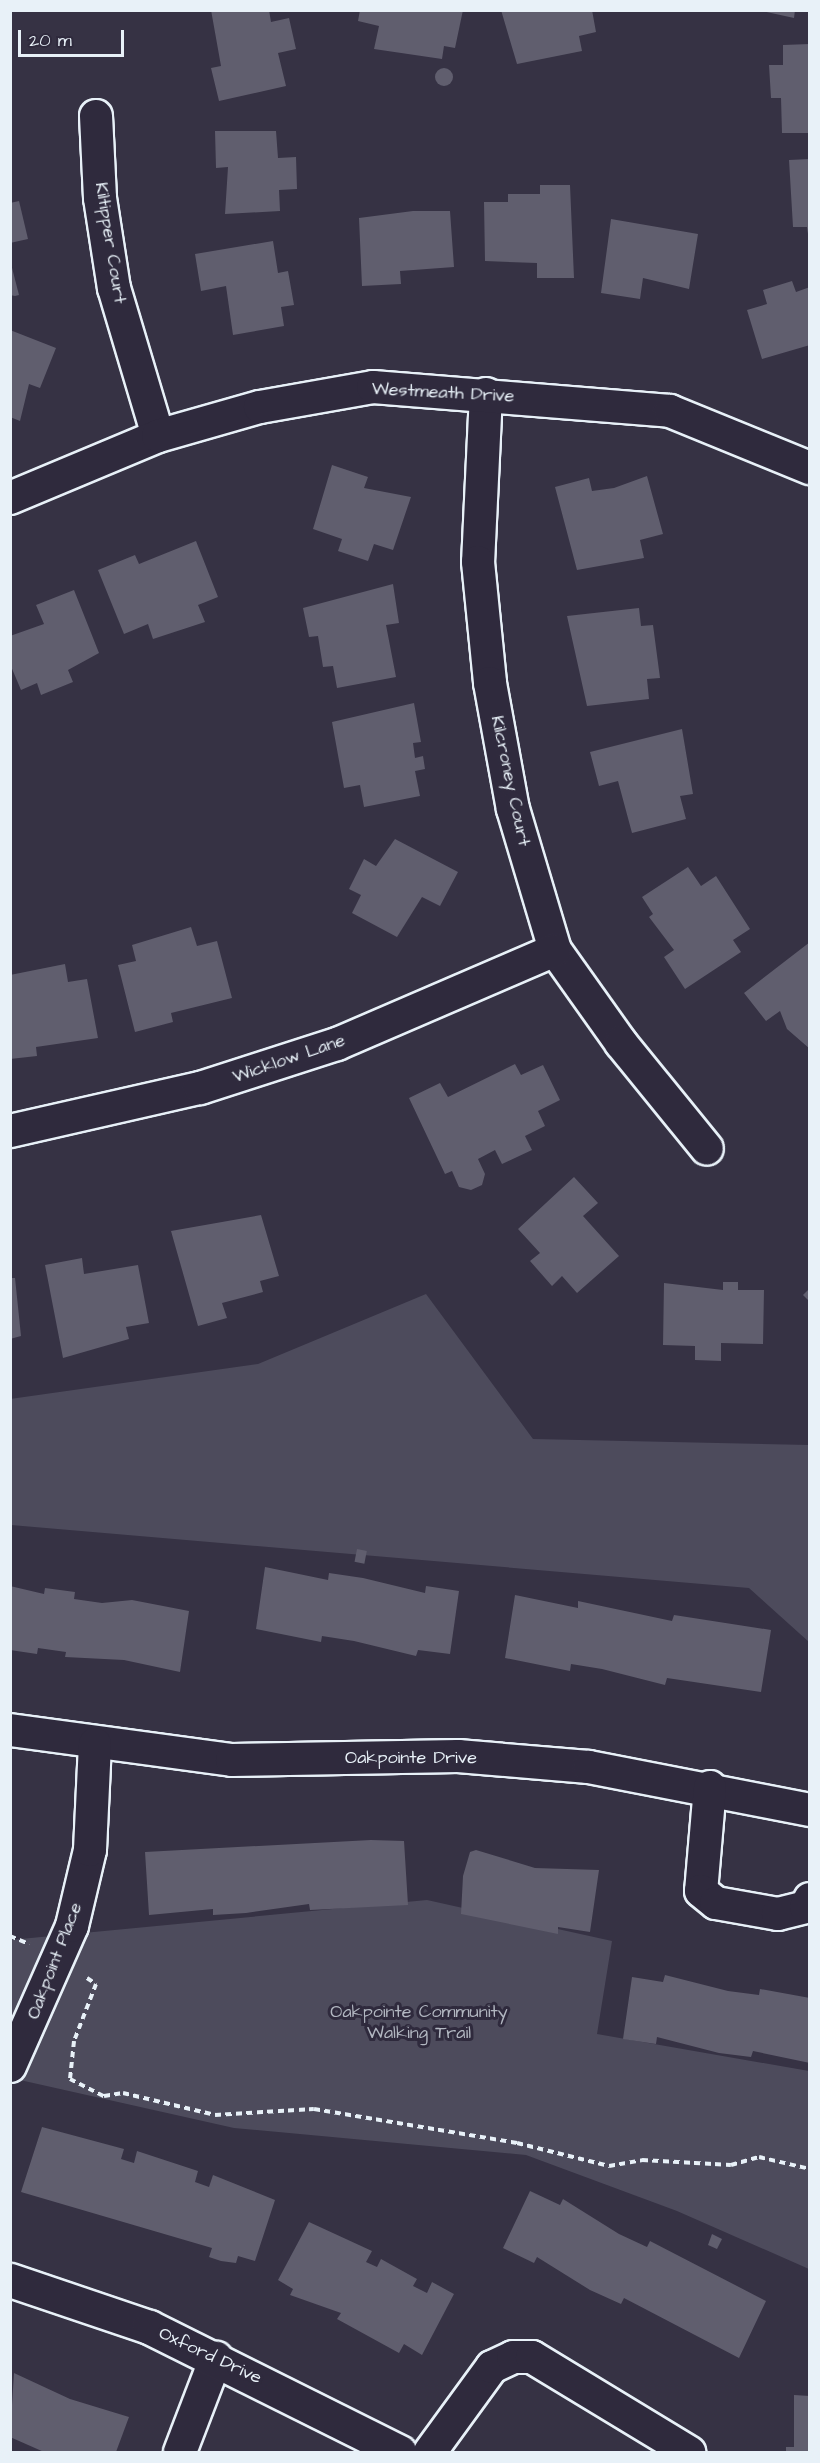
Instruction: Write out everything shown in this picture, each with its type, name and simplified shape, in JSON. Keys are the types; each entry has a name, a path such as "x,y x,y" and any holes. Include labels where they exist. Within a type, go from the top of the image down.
{"street":[{"name":"Kiltipper Court","path":"96,116 100,198 114,288 158,436"},
{"name":"Westmeath Drive","path":"10,498 158,436 260,407 373,387 486,394 670,411 810,468"},
{"name":"Kilcroney Court","path":"486,394 478,562 490,683 513,809 555,950 621,1043 707,1149"},
{"name":"Wicklow Lane","path":"10,1131 200,1088 337,1044 555,950"},
{"name":"Oakpointe Drive","path":"10,1730 95,1744 232,1760 458,1755 589,1767 710,1787 810,1810"},
{"name":"Oakpoint Place","path":"10,2066 60,1959 90,1850 95,1744"},
{"path":"710,1787 701,1892 716,1903 778,1914 806,1907 810,1899"},
{"name":"Oxford Drive","path":"10,2280 81,2301 216,2358 400,2452"},
{"path":"430,2452 492,2367 513,2357 532,2358 689,2452"},
{"path":"180,2452 216,2358"}],"path":[{"path":"60,1959 96,1984 74,2041 70,2079 104,2096 123,2092 215,2115 314,2109 517,2144 609,2166 642,2160 731,2165 759,2157 810,2169"}],"green space":[{"path":"426,1294 533,1439 809,1445 809,1642 749,1588 11,1525 10,1399 258,1364"},
{"name":"Oakpointe Community Walking Trail","path":"427,1900 612,1941 597,2034 809,2071 809,2269 677,2211 526,2155 234,2128 11,2078 10,1940"}],"building":[{"path":"211,10 269,10 271,22 289,18 296,49 278,53 286,86 219,101 211,68 221,66"},
{"path":"360,10 463,10 455,48 444,46 442,59 374,49 379,26 358,21"},
{"path":"501,10 592,10 596,32 579,36 582,51 517,64"},
{"path":"757,10 795,10 794,18"},
{"path":"810,44 810,133 782,133 781,98 771,98 769,65 783,65 783,45"},
{"path":"440,68 448,68 453,73 451,84 440,86 435,81 435,73"},
{"path":"215,131 276,131 278,158 296,157 297,189 279,190 280,211 225,214 228,167 216,168"},
{"path":"810,159 810,234 808,234 807,227 793,227 789,160"},
{"path":"540,185 570,185 574,278 537,278 537,263 485,261 484,202 508,202 508,194 540,194"},
{"path":"19,201 28,239 10,243 10,203"},
{"path":"413,211 450,211 454,267 400,271 401,284 362,286 359,218"},
{"path":"611,219 698,234 689,289 643,278 640,299 601,293"},
{"path":"273,241 278,273 288,271 294,305 281,307 284,326 233,335 226,286 201,291 195,254"},
{"path":"10,260 19,295 15,296 10,295"},
{"path":"792,281 796,292 810,287 810,345 762,359 747,310 767,304 763,290"},
{"path":"10,330 56,348 40,388 29,384 20,421 10,417"},
{"path":"332,465 368,477 364,488 411,497 393,550 374,544 368,561 338,551 342,539 313,529"},
{"path":"647,476 663,534 640,540 644,558 577,570 555,487 589,478 592,491 614,488"},
{"path":"196,541 218,597 198,605 205,622 153,639 148,624 124,634 98,570 135,555 139,564"},
{"path":"393,584 399,623 386,625 396,677 337,688 333,666 323,667 318,636 309,637 303,608"},
{"path":"74,590 99,653 68,670 73,682 41,695 37,683 21,690 10,664 10,636 44,624 36,605"},
{"path":"639,608 641,626 653,625 660,678 647,679 649,699 587,706 567,616"},
{"path":"414,703 421,742 413,743 415,758 423,756 425,769 415,771 420,796 364,807 360,785 344,788 332,722"},
{"path":"682,729 693,794 680,796 686,819 632,833 618,781 599,786 590,752"},
{"path":"395,839 458,872 440,906 422,897 397,937 352,913 361,895 349,889 364,859 376,866"},
{"path":"688,867 701,886 716,876 750,929 733,940 741,952 685,989 664,957 674,950 649,917 653,914 642,897"},
{"path":"191,927 197,946 217,941 232,998 171,1013 173,1022 135,1032 118,965 136,961 132,945"},
{"path":"810,942 810,1049 787,1029 780,1011 766,1021 744,993"},
{"path":"65,964 68,982 87,979 98,1038 36,1047 37,1056 10,1059 10,975"},
{"path":"515,1064 521,1075 543,1065 560,1100 538,1111 545,1126 525,1136 532,1150 502,1164 495,1150 478,1159 485,1174 482,1185 471,1190 459,1187 452,1171 445,1174 409,1098 440,1083 448,1097"},
{"path":"574,1177 598,1203 583,1216 619,1256 577,1293 562,1276 552,1286 530,1261 540,1253 518,1229"},
{"path":"261,1215 279,1276 260,1281 263,1292 222,1303 227,1318 198,1326 171,1231"},
{"path":"82,1258 84,1274 138,1265 149,1323 126,1327 129,1339 63,1358 45,1265"},
{"path":"10,1278 15,1278 21,1336 10,1339"},
{"path":"723,1282 738,1282 738,1290 764,1290 763,1344 721,1343 721,1361 695,1360 695,1346 663,1345 664,1283 723,1290"},
{"path":"810,1288 810,1302 803,1295"},
{"path":"357,1549 367,1551 364,1564 355,1562"},
{"path":"265,1567 328,1580 329,1573 363,1578 425,1593 426,1586 459,1591 450,1654 418,1650 416,1656 354,1641 322,1636 321,1642 256,1629"},
{"path":"10,1586 44,1594 45,1588 75,1592 74,1599 102,1603 132,1600 189,1611 180,1672 124,1660 65,1657 66,1652 38,1648 37,1654 10,1650"},
{"path":"515,1595 578,1608 578,1601 672,1621 674,1615 771,1630 761,1692 667,1678 665,1685 602,1669 571,1664 570,1671 505,1658"},
{"path":"371,1840 404,1841 408,1905 310,1910 309,1904 246,1913 213,1915 213,1909 149,1915 145,1852"},
{"path":"476,1850 535,1868 599,1870 590,1932 558,1927 558,1934 461,1914 463,1876 470,1852"},
{"path":"665,1975 728,1991 759,1995 760,1989 810,1998 810,2063 753,2051 751,2057 719,2053 657,2037 656,2044 623,2039 632,1977 663,1982"},
{"path":"42,2127 124,2149 121,2159 134,2163 137,2151 198,2171 195,2182 209,2187 213,2175 275,2200 255,2261 238,2256 236,2263 221,2261 209,2257 212,2248 21,2192"},
{"path":"530,2191 560,2205 563,2199 619,2234 647,2247 650,2241 766,2301 739,2358 624,2298 621,2304 590,2290 537,2257 534,2263 503,2248"},
{"path":"309,2222 372,2251 366,2262 377,2267 381,2259 417,2279 413,2286 427,2293 432,2282 454,2294 422,2355 404,2344 399,2353 337,2319 341,2313 290,2295 293,2289 278,2280"},
{"path":"712,2234 722,2239 717,2249 708,2245"},
{"path":"14,2373 70,2399 129,2417 116,2452 44,2452 10,2437"},
{"path":"794,2395 810,2396 810,2452 786,2452 786,2447 794,2447"}]}
